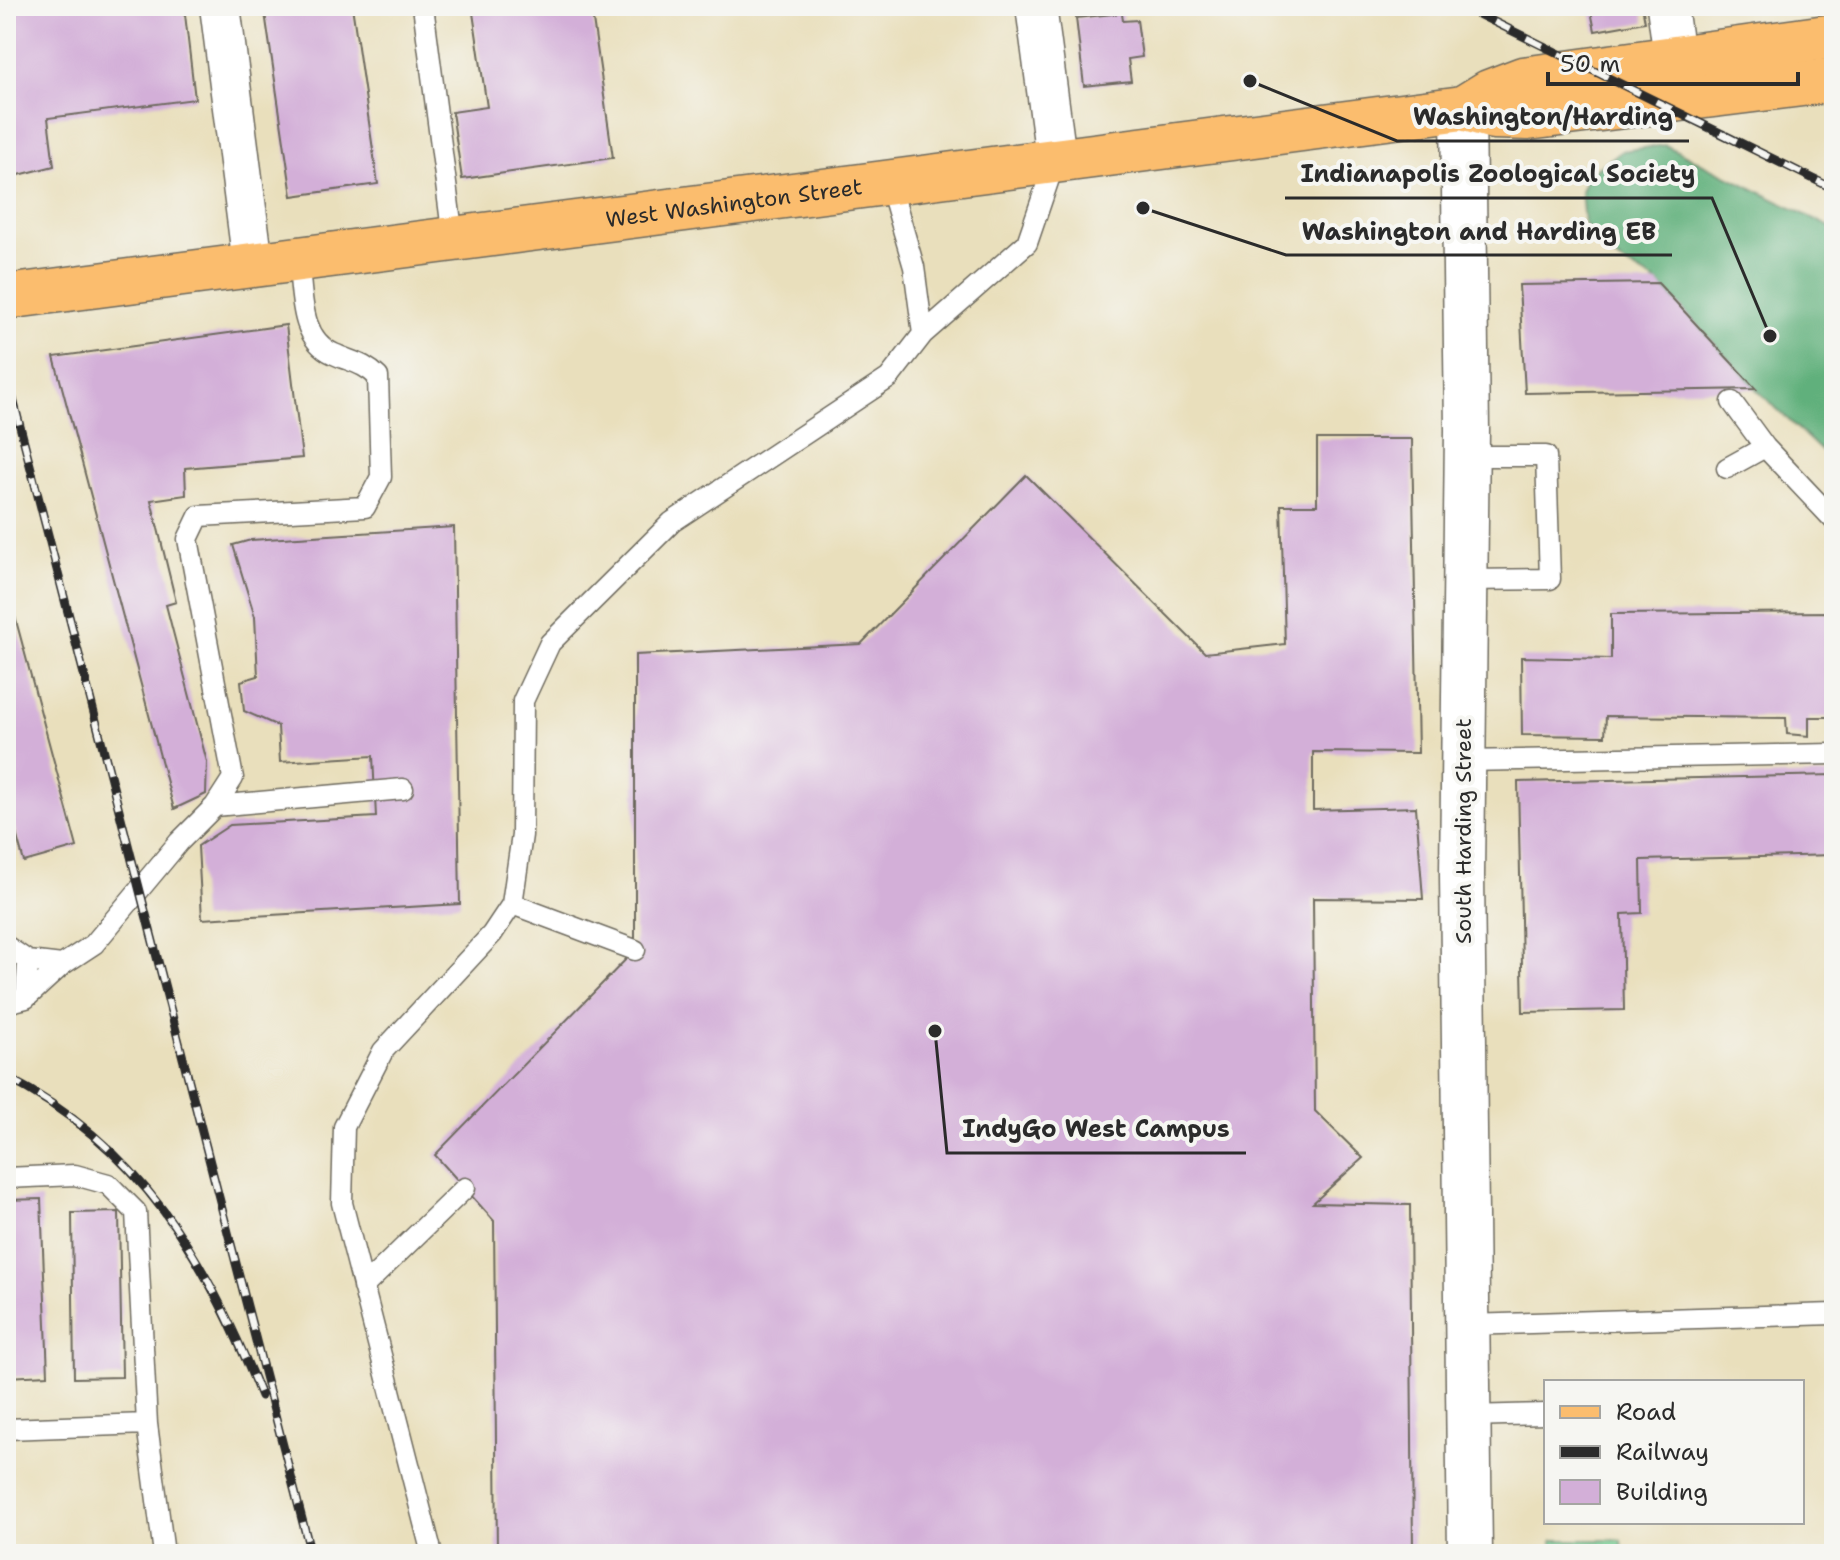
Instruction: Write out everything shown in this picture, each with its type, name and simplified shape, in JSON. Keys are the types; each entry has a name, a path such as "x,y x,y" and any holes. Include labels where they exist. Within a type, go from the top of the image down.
{"main road":[{"name":"West Washington Street","path":"1463,108 1489,92 1523,79 1834,36"},
{"name":"West Washington Street","path":"6,297 1056,158 1463,108 1494,117 1528,118 1834,80"}],"street":[{"path":"220,6 253,264"},
{"path":"1036,6 1056,158"},
{"path":"1667,6 1674,57"},
{"name":"South Harding Street","path":"1463,108 1466,456 1463,761 1470,1554"}],"lane":[{"path":"423,6 453,238"},
{"path":"432,1554 342,1203 344,1127 383,1051 492,934 512,904 522,835 523,701 550,643 672,522 889,378 923,334 1027,243 1056,158"},
{"path":"889,181 914,267 923,334"},
{"path":"16,1001 94,944 179,842 215,806 233,778 188,539 199,516 365,507 381,477 378,377 365,364 331,353 308,331 298,258"},
{"path":"1732,402 1765,447 1834,520"},
{"path":"1727,468 1765,447"},
{"path":"1465,580 1550,579 1546,456 1466,456"},
{"path":"1463,761 1834,754"},
{"path":"215,806 403,789"},
{"path":"512,904 635,950"},
{"path":"6,946 28,961 62,965"},
{"path":"16,1001 28,961"},
{"path":"6,1178 75,1175 108,1184 136,1212 147,1424 164,1554"},
{"path":"363,1287 465,1188"},
{"path":"1467,1325 1834,1314"},
{"path":"1468,1416 1544,1414"},
{"path":"6,1429 147,1424"}],"green space":[{"path":"1665,145 1834,229 1834,463 1756,389 1658,283 1613,257 1584,223 1581,191 1588,175 1622,151"},
{"path":"1553,1540 1622,1540 1623,1554 1553,1554"}],"building":[{"path":"6,6 184,6 195,99 48,118 54,166 11,177 6,158"},
{"path":"264,6 352,6 378,184 292,196"},
{"path":"472,6 591,6 613,158 462,179 452,112 487,107"},
{"path":"1590,6 1642,6 1645,22 1595,31"},
{"path":"1122,13 1123,21 1137,20 1142,57 1128,59 1131,81 1084,86 1076,18"},
{"path":"1658,283 1756,389 1525,393 1519,285"},
{"path":"286,325 302,458 185,468 186,495 151,500 176,602 166,605 207,762 206,794 174,809 54,357"},
{"path":"1317,439 1412,439 1418,753 1313,752 1313,810 1416,807 1423,899 1313,898 1315,1111 1363,1158 1313,1203 1410,1205 1413,1554 497,1554 494,1221 435,1155 635,950 635,655 861,644 1026,475 1205,653 1285,644 1281,505 1317,505"},
{"path":"454,527 460,904 202,919 198,846 230,825 376,817 373,756 280,762 278,726 244,711 241,681 258,676 255,617 233,545 251,540"},
{"path":"7,587 77,847 24,862 6,797"},
{"path":"1834,612 1834,717 1809,717 1809,736 1787,734 1786,718 1606,716 1605,736 1522,735 1521,657 1611,659 1611,614"},
{"path":"1834,775 1834,855 1641,860 1642,913 1622,914 1624,1010 1523,1012 1518,782"},
{"path":"41,1199 48,1375 6,1377 6,1200"},
{"path":"119,1212 122,1377 74,1378 72,1213"}],"railway":[{"path":"1462,6 1834,189"},
{"path":"6,372 311,1554"},
{"path":"6,1077 54,1105 95,1137 132,1172 164,1211 217,1298 261,1396"}],"place":[{"name":"Washington/Harding","path":"1250,81"},
{"name":"Washington and Harding EB","path":"1143,208"},
{"name":"Indianapolis Zoological Society","path":"1770,336"},
{"name":"IndyGo West Campus","path":"935,1031"}]}
